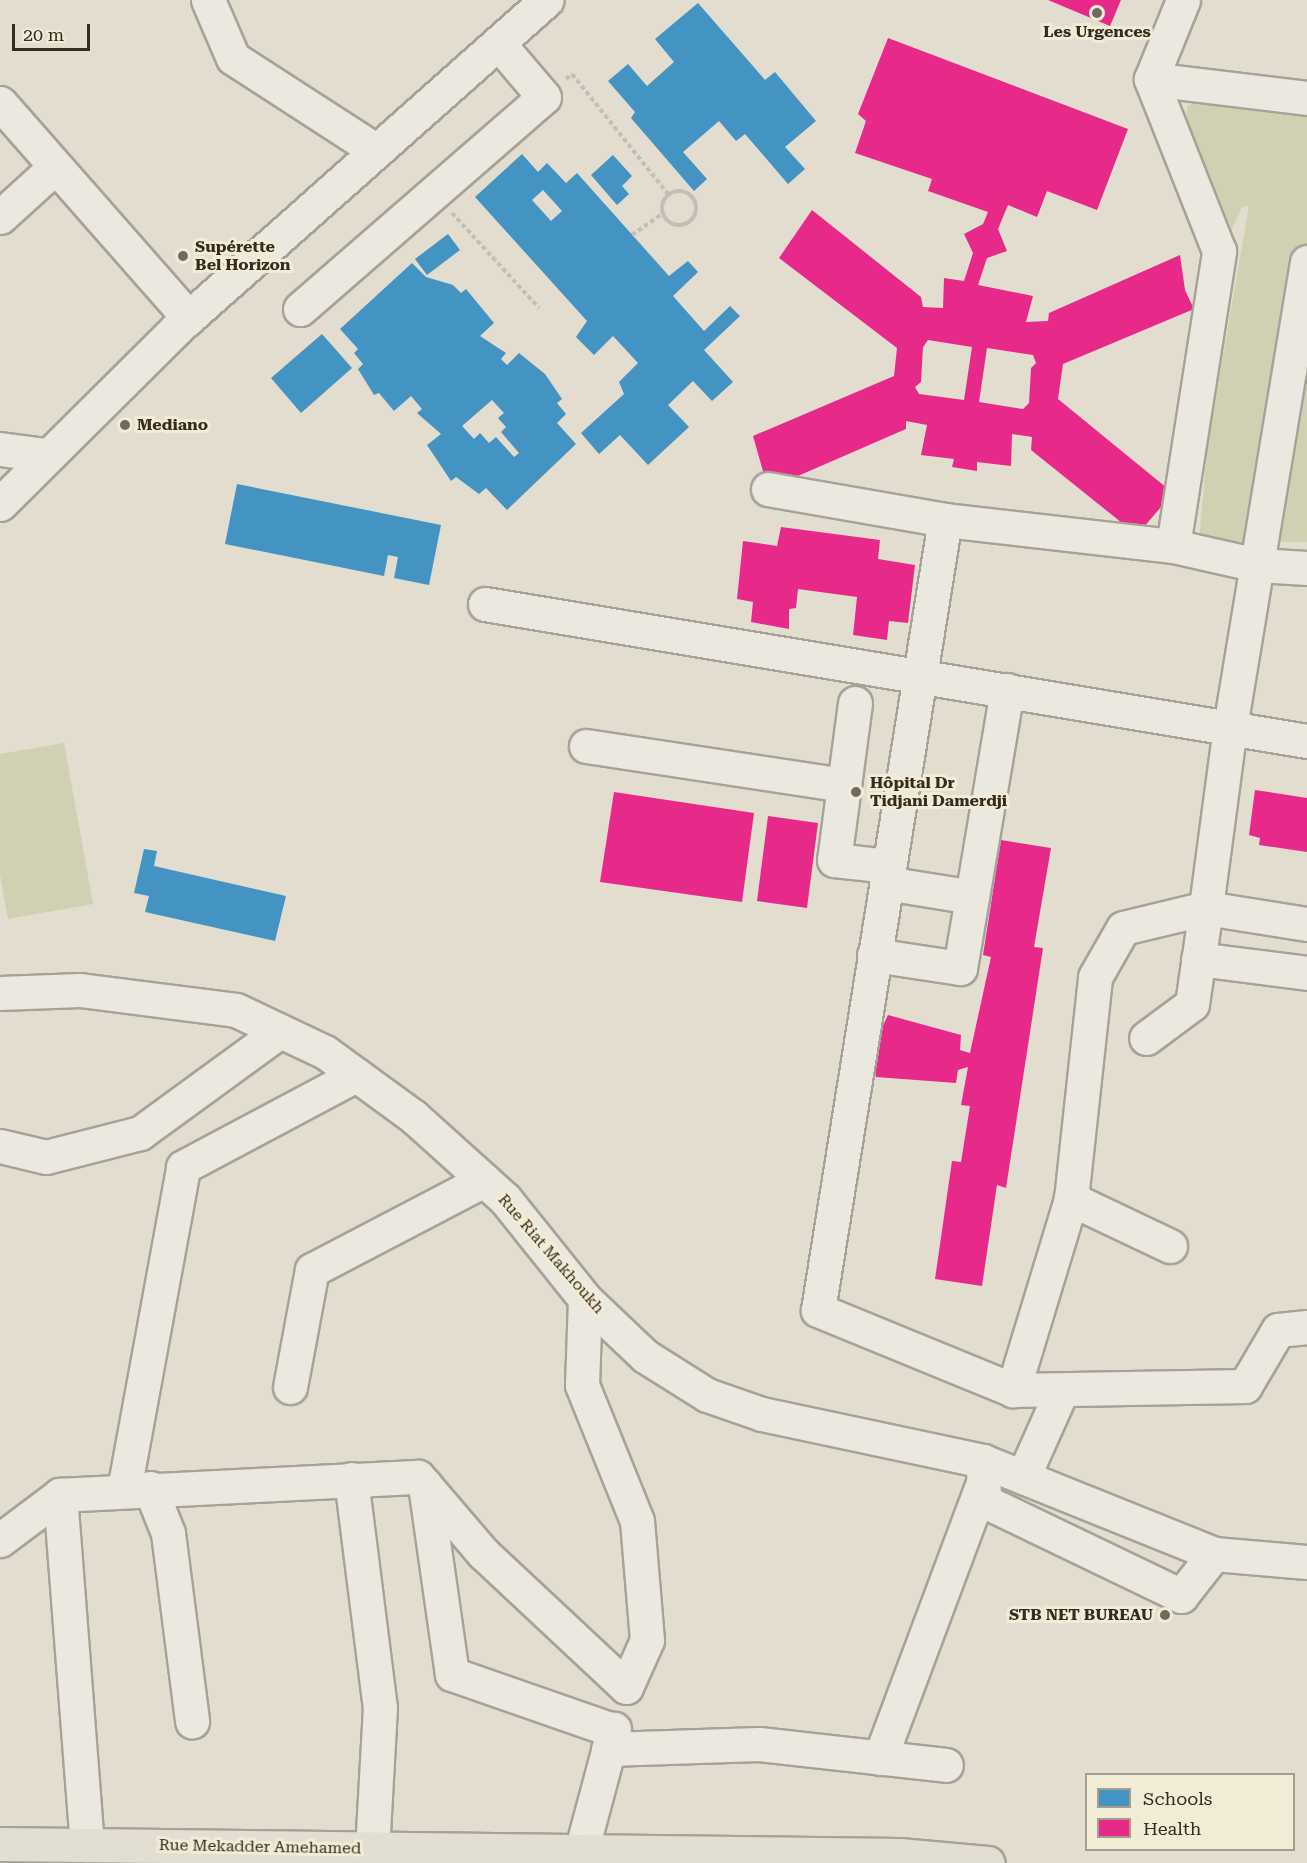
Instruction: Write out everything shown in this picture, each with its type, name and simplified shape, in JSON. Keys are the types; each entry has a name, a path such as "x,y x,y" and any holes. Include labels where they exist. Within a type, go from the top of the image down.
{"main road":[{"name":"Rue Mekadder Amehamed","path":"0,1844 372,1848 578,1858 899,1855 988,1863"}],"street":[{"path":"208,0 232,58 377,151"},
{"path":"0,504 44,455 189,318 546,0"},
{"path":"1173,546 1219,251 1151,79 1183,0"},
{"path":"300,309 544,97 498,43"},
{"path":"1151,79 1307,98"},
{"path":"0,103 189,318"},
{"path":"0,217 55,167"},
{"path":"1146,1038 1192,1004 1230,727 1307,262"},
{"path":"0,449 44,455"},
{"path":"768,489 945,520 1173,546 1257,565 1307,568"},
{"path":"945,520 818,1310 1013,1390 1245,1386 1278,1330 1307,1327"},
{"path":"485,604 1307,741"},
{"path":"874,955 960,968 1007,690"},
{"path":"855,703 834,860 972,897"},
{"path":"586,746 844,785"},
{"path":"1013,1390 1071,1199 1095,977 1123,928 1206,908 1307,924"},
{"path":"1198,959 1307,973"},
{"name":"Rue Riat Makhoukh","path":"0,993 80,990 162,997 236,1010 280,1031 356,1075 414,1117 484,1180 585,1299 645,1356 707,1395 762,1414 983,1472 1023,1477 1214,1554 1307,1562"},
{"path":"0,1146 46,1158 140,1133 280,1031"},
{"path":"192,1721 168,1533 137,1489 183,1167 356,1075"},
{"path":"290,1387 312,1270 484,1180"},
{"path":"1071,1199 1170,1246"},
{"path":"578,1858 626,1687 648,1640 637,1521 582,1385 585,1299"},
{"path":"1023,1477 1062,1390"},
{"path":"983,1472 984,1501 1181,1596 1214,1554"},
{"path":"880,1758 983,1472"},
{"path":"0,1540 60,1494 417,1477 483,1553 626,1687"},
{"path":"351,1479 380,1707 372,1848"},
{"path":"424,1485 452,1674 610,1740 759,1744 946,1765"},
{"path":"60,1494 87,1845"},
{"path":"1093,1554 1110,1514"}],"path":[{"path":"544,97 572,74 669,195"},
{"path":"434,192 539,308"},
{"path":"663,213 675,225 695,217 690,195 669,195"},
{"path":"632,235 663,213 669,195"}],"green space":[{"path":"1195,101 1307,116 1307,542 1199,541 1208,442 1249,206 1242,207 1232,229 1186,121 1187,107"},
{"path":"64,743 93,904 8,919 0,875 0,754"}],"building: Schools":[{"path":"698,3 765,80 775,72 816,121 785,147 805,169 788,184 745,134 736,141 719,121 683,152 707,179 694,191 631,118 635,112 608,81 628,64 647,86 674,62 655,39"},
{"path":"522,154 538,172 547,163 566,183 577,173 669,276 688,261 698,272 673,296 704,331 730,306 740,316 704,350 733,382 712,401 693,381 668,405 689,427 648,465 620,435 599,454 581,433 624,394 619,382 638,363 613,336 594,355 576,337 587,321 475,197","holes":["543,190 562,211 551,221 532,200"]},
{"path":"613,155 632,176 622,186 629,194 617,205 591,175"},
{"path":"448,234 460,250 427,275 415,259"},
{"path":"412,263 426,277 453,285 461,293 466,289 494,323 480,336 506,353 501,359 507,365 519,353 545,374 562,399 557,403 566,414 557,423 576,444 507,510 486,488 479,494 456,477 451,481 427,445 441,434 417,413 422,409 411,396 394,411 379,393 374,395 358,369 363,364 354,353 358,349 340,329","holes":["492,400 504,413 498,418 506,427 501,432 519,453 514,457 496,437 489,443 480,433 474,439 462,426"]},
{"path":"322,334 352,368 301,413 271,378"},
{"path":"237,484 441,525 429,585 394,578 398,557 388,555 384,576 225,544"},
{"path":"144,849 157,851 154,866 286,896 275,941 145,912 149,896 134,893"}],"building: Health":[{"name":"Les Urgences","path":"1048,0 1121,0 1110,26"},
{"path":"888,38 1128,129 1097,210 1047,191 1037,217 1008,205 998,229 1007,251 987,258 978,285 1033,296 1026,322 1048,321 1049,313 1180,255 1185,290 1194,309 1063,364 1058,399 1173,493 1137,535 1031,450 1032,437 1012,434 1011,466 977,462 977,471 952,467 954,459 921,455 927,425 906,421 906,429 768,489 753,436 894,376 897,348 779,258 812,210 921,297 923,307 943,308 944,278 964,281 973,253 964,234 983,224 988,212 928,191 932,179 855,153 866,121 858,114","holes":["928,340 972,347 964,400 919,394 915,387 921,382 923,347","987,348 1033,355 1036,363 1031,368 1029,403 1023,409 979,402"]},
{"path":"781,527 880,540 878,559 915,565 908,623 889,621 887,640 853,635 857,597 798,589 796,608 789,609 789,629 751,622 753,602 737,599 743,541 777,546"},
{"path":"1255,790 1307,798 1307,852 1259,845 1260,838 1249,835"},
{"path":"614,792 754,813 742,902 600,882"},
{"path":"768,816 818,823 807,908 757,901"},
{"path":"1001,840 1051,848 1034,947 1043,948 1006,1188 997,1185 982,1286 935,1279 952,1161 961,1162 970,1106 961,1105 968,1067 958,1070 956,1083 876,1077 870,1053 888,1015 961,1035 960,1050 970,1053 991,957 983,955"}],"place":[{"name":"Les Urgences","path":"1097,13"},
{"name":"Supérette Bel Horizon","path":"183,256"},
{"name":"Mediano","path":"125,425"},
{"name":"Hôpital Dr Tidjani Damerdji","path":"856,792"},
{"name":"STB NET BUREAU","path":"1165,1615"}]}
